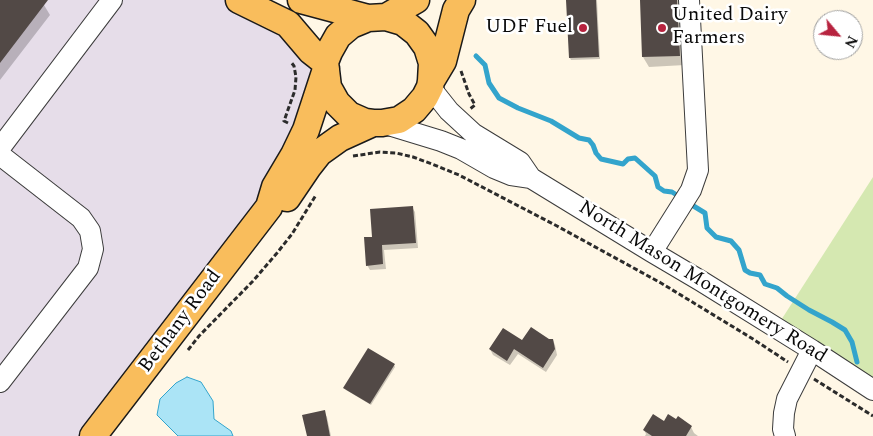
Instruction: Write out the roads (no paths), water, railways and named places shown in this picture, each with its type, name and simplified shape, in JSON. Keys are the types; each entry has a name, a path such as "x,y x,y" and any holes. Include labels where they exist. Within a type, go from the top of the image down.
{"main road":[{"path":"239,0 288,24 326,66"},
{"path":"301,0 377,18 403,22 417,33 427,47 432,63 431,84"},
{"path":"416,0 377,18 352,24 338,36 329,52 326,66 328,87 337,103 349,115 365,122 378,123 399,120 414,110 425,97 443,61 456,10 462,0"},
{"name":"Bethany Road","path":"94,436 269,207 275,187 306,130 326,66"},
{"name":"Bethany Road","path":"269,207 289,197 308,167 320,153 340,138 378,123"}],"street":[{"path":"0,148 112,0"},
{"path":"652,252 691,190 698,170 689,0"},
{"name":"North Mason Montgomery Road","path":"431,84 449,111 474,134 520,162 531,178"},
{"name":"North Mason Montgomery Road","path":"378,123 440,140 461,149 494,168 511,175 531,178 701,281 873,390"},
{"path":"0,155 81,218 90,231 93,248 88,268 0,382"},
{"path":"785,436 783,429 787,399 812,350"}],"water":[{"path":"187,377 201,382 213,401 214,419 231,431 233,436 178,436 157,415 160,399 176,383"}],"waterway":[{"path":"476,56 485,65 489,83 499,98 551,121 579,138 589,140 601,159 623,164 628,159 635,158 655,176 658,187 680,197"},
{"path":"687,202 705,213 707,228 716,237 731,241 739,250 745,270 760,275 765,284 777,288 809,310 845,330 852,342 857,362"}],"place":[{"name":"UDF Fuel","path":"583,28"},
{"name":"United Dairy Farmers","path":"662,28"}]}
